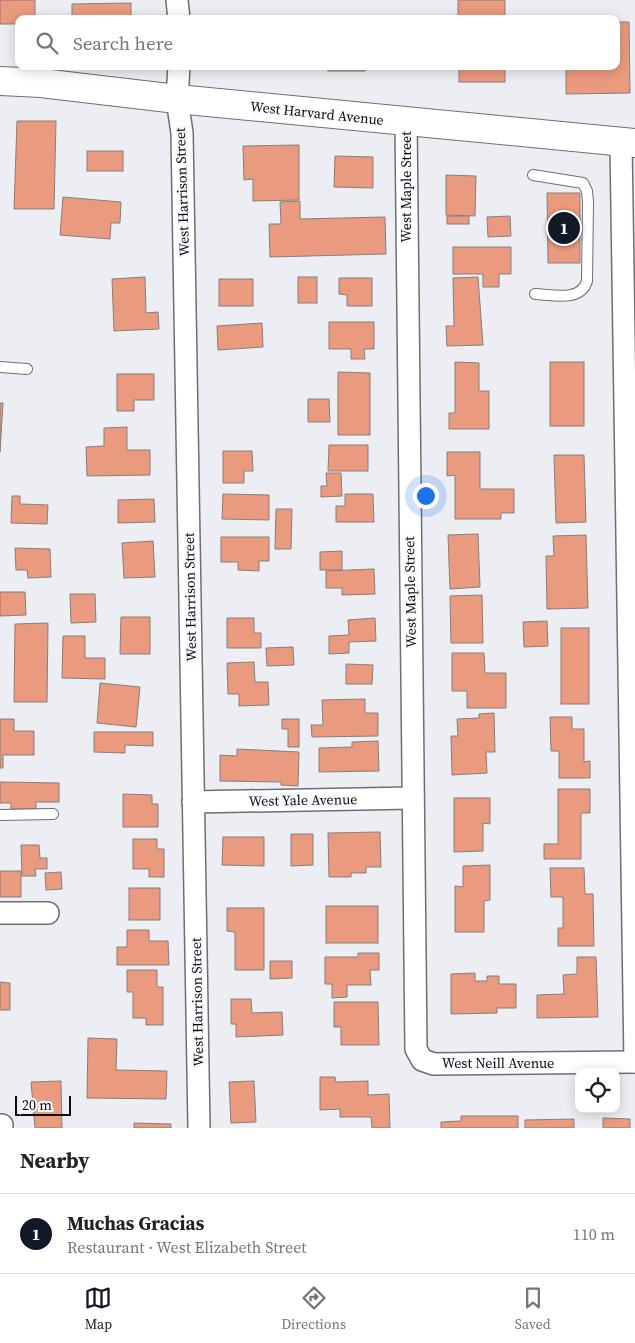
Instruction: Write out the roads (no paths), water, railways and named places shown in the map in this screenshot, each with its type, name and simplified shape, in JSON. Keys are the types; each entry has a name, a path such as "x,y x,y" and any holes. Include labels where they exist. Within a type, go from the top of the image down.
{"main road":[{"name":"West Harvard Avenue","path":"0,81 40,83 176,99 628,143"}],"street":[{"path":"177,0 178,15"},
{"name":"West Harrison Street","path":"179,70 176,99 182,143 199,1128"},
{"name":"West Maple Street","path":"406,121 416,1049 422,1060"},
{"path":"628,143 635,1062"},
{"name":"West Yale Avenue","path":"193,802 412,798"},
{"path":"0,913 48,913"},
{"name":"West Neill Avenue","path":"422,1060 434,1064 635,1062"}],"lane":[{"path":"533,175 584,183 588,202 587,281 585,289 578,295 535,294"},
{"path":"0,367 27,369"},
{"path":"0,816 53,814"}],"place":[{"name":"Muchas Gracias","path":"564,228"}]}
